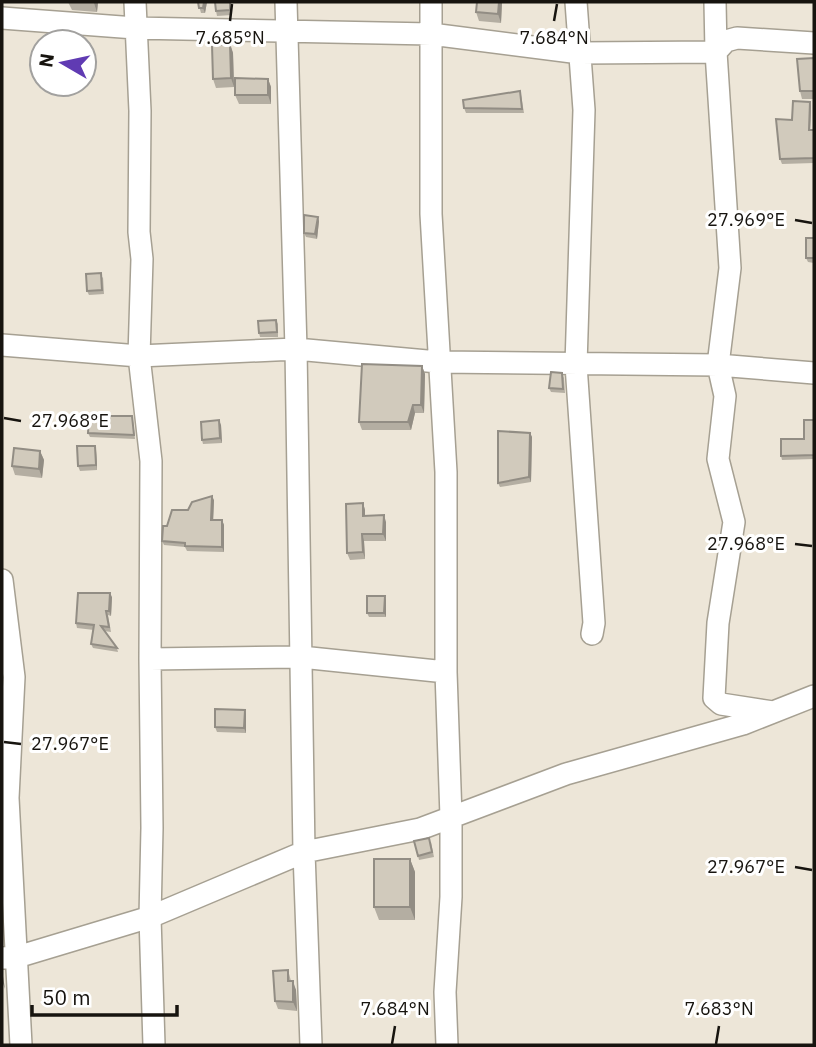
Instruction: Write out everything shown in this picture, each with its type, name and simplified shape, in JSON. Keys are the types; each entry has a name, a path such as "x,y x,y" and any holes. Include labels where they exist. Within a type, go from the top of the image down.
{"street":[{"path":"135,2 140,111 139,232 142,267 139,356 150,461 150,917 154,1045"},
{"path":"286,2 296,349 304,852 311,1045"},
{"path":"431,2 432,214 446,472 446,672 451,817 451,897 445,992 447,1045"},
{"path":"576,2 584,123 576,365 594,623 592,634"},
{"path":"715,2 730,268 718,365 725,396 718,458 734,522 718,624 714,698 721,704 775,712"},
{"path":"2,18 135,28 431,34 580,53 716,52 726,41 737,38 814,43"},
{"path":"2,345 139,356 296,349 438,362 718,365 814,373"},
{"path":"2,580 14,677 8,798 9,957 21,1045"},
{"path":"150,659 301,657 446,672"},
{"path":"9,957 150,917 304,852 420,829 566,774 743,724 814,696"}],"building":[{"path":"215,2 230,2 230,10 216,11"},
{"path":"477,2 499,2 498,14 476,12"},
{"path":"230,44 231,78 213,79 212,45"},
{"path":"814,58 814,91 800,91 797,59"},
{"path":"235,78 268,79 268,95 235,95"},
{"path":"520,91 522,109 464,108 463,100"},
{"path":"793,101 810,102 809,130 814,130 814,158 780,159 776,119 792,120"},
{"path":"304,215 318,217 315,234 304,233"},
{"path":"806,238 814,238 814,258 806,258"},
{"path":"101,273 102,290 87,291 86,274"},
{"path":"276,320 277,332 259,333 258,321"},
{"path":"362,364 422,366 421,405 413,405 408,422 359,422"},
{"path":"551,372 562,373 563,389 549,388"},
{"path":"89,416 132,416 134,435 88,433"},
{"path":"219,420 220,438 202,440 201,422"},
{"path":"804,420 814,420 814,455 781,456 781,439 804,439"},
{"path":"498,431 530,433 529,477 498,483"},
{"path":"77,446 95,446 96,465 78,466"},
{"path":"14,448 40,451 39,469 12,466"},
{"path":"212,496 211,520 222,520 222,547 185,546 185,543 162,541 163,526 167,526 172,510 188,510 192,502"},
{"path":"363,503 363,516 384,515 383,534 362,534 363,552 347,553 346,504"},
{"path":"78,593 110,593 109,611 106,611 109,627 101,626 117,648 91,644 94,625 76,623"},
{"path":"367,596 385,596 384,613 367,613"},
{"path":"215,709 245,710 244,728 215,727"},
{"path":"429,838 432,852 418,856 414,841"},
{"path":"374,859 410,859 410,907 374,907"},
{"path":"288,970 288,981 293,981 293,1002 275,1001 273,971"}]}
